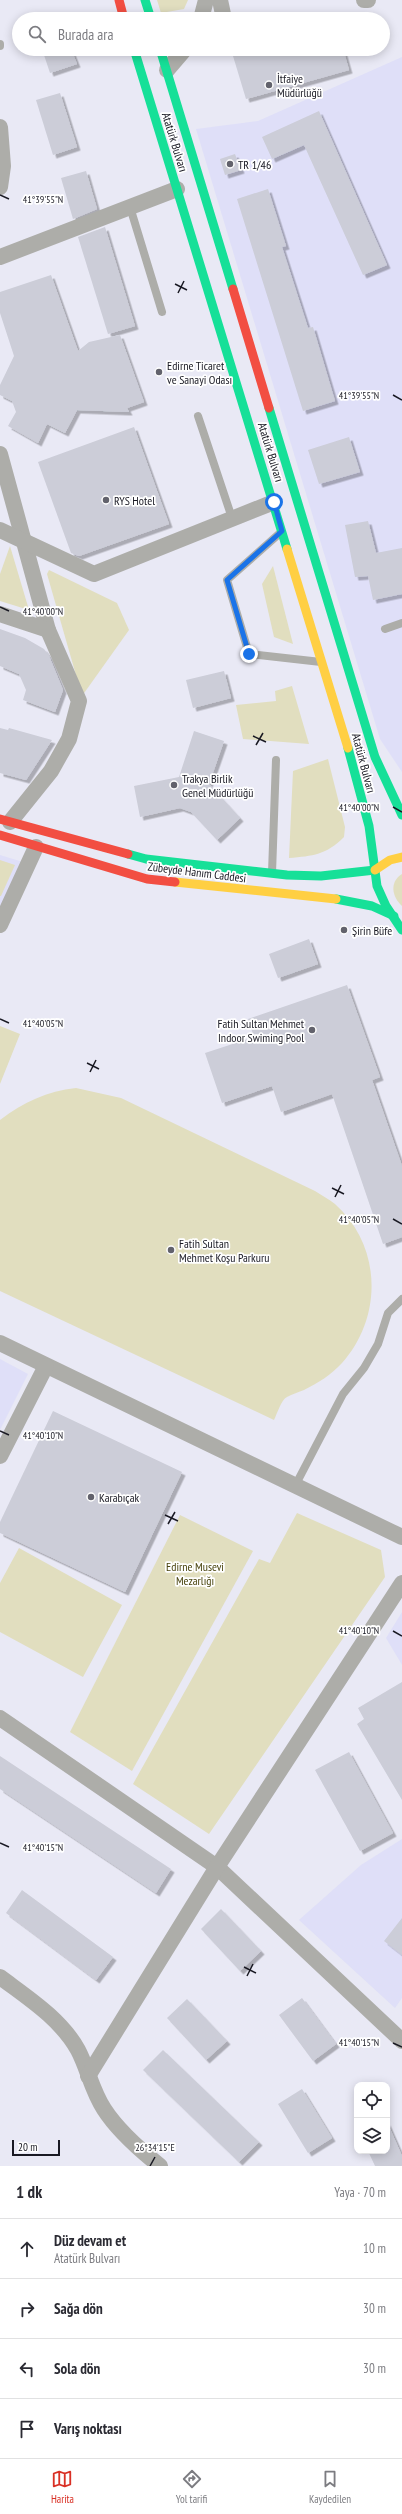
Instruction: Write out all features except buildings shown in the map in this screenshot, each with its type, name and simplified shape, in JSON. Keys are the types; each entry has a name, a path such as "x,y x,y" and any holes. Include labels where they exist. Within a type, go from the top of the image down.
{"main road":[{"path":"119,0 122,12"},
{"path":"145,0 149,12"},
{"name":"Atatürk Bulvarı","path":"136,56 274,502 322,663 367,818 375,870 381,896 398,918 402,930"},
{"name":"Atatürk Bulvarı","path":"162,56 375,757 402,815"},
{"name":"Zübeyde Hanım Caddesi","path":"5,820 146,860 272,874 321,876 375,870"},
{"name":"Zübeyde Hanım Caddesi","path":"0,836 147,879 338,899 372,906 398,918"},
{"path":"375,870 390,860 402,857"}],"street":[{"path":"203,12 206,0"},
{"path":"220,0 223,12"},
{"path":"167,70 179,56"},
{"path":"0,127 3,166 0,187"},
{"path":"0,257 177,189"},
{"path":"0,454 48,630 79,701 69,739 50,771 5,820"},
{"path":"0,530 94,574 274,502"},
{"path":"0,614 48,630"},
{"path":"0,925 36,847"},
{"path":"0,1343 402,1537"},
{"path":"0,1456 46,1366"},
{"path":"88,2076 217,1867 402,1583"},
{"path":"0,1718 217,1867 402,2041"},
{"path":"0,1977 36,2003 60,2026 78,2050 104,2110 138,2148 160,2166"}],"lane":[{"path":"130,207 162,312"},
{"path":"198,416 232,518"},
{"path":"282,531 227,580 249,654 322,663"},
{"path":"385,629 402,623"},
{"path":"272,874 276,760"},
{"path":"295,1486 343,1394 364,1368 378,1344 388,1313 402,1299"}],"shaded area":[{"path":"402,57 402,772 380,739 196,129 258,121"},
{"path":"0,855 23,862 0,911"},
{"path":"0,1359 28,1374 0,1430"},
{"path":"402,1612 402,1665 386,1638"},
{"path":"402,1839 402,1998 395,2008 299,1920 361,1865"}],"green space":[{"path":"157,0 188,0 184,9 161,12"},
{"path":"10,546 29,610 0,601 0,574"},
{"path":"273,566 293,644 274,637 262,584"},
{"path":"49,570 117,603 129,630 82,696 47,574"},
{"path":"292,686 309,744 243,739 236,705 276,701 275,691"},
{"path":"328,759 345,827 344,837 331,848 319,854 289,858 293,771"},
{"path":"0,860 15,865 1,896 0,896"},
{"path":"402,874 402,906 396,898 393,890 395,881"},
{"path":"0,1026 20,1034 0,1084"},
{"name":"Fatih Sultan Mehmet Koşu Parkuru","path":"76,1088 121,1098 315,1191 335,1204 350,1221 362,1240 369,1261 372,1282 370,1304 365,1325 355,1345 342,1363 319,1382 285,1399 281,1404 274,1420 0,1291 0,1120 36,1098 65,1089"},
{"path":"297,1513 381,1550 385,1577 209,1834 133,1784 259,1559 270,1563"},
{"name":"Edirne Musevi Mezarlığı","path":"180,1515 253,1551 132,1771 70,1732"},
{"path":"19,1548 122,1605 83,1677 0,1632 0,1583"}],"traffic: fast":[{"path":"145,0 149,12"},
{"path":"136,56 287,549"},
{"path":"162,56 233,289"},
{"path":"269,408 375,757 402,815"},
{"path":"348,748 369,826 377,886 386,906 402,930"},
{"path":"128,854 146,859 287,875 321,876 375,870"},
{"path":"336,899 372,906 394,916"}],"traffic: slow":[{"path":"287,549 348,748"},
{"path":"375,870 390,860 402,857"},
{"path":"175,882 336,899"}],"traffic: jam":[{"path":"119,0 122,12"},
{"path":"233,289 269,408"},
{"path":"0,819 128,854"},
{"path":"0,835 147,879 175,882"}],"place":[{"name":"İtfaiye Müdürlüğü","path":"269,85"},
{"name":"TR 1/46","path":"230,164"},
{"name":"Edirne Ticaret ve Sanayi Odası","path":"159,372"},
{"name":"RYS Hotel","path":"106,500"},
{"name":"Trakya Birlik Genel Müdürlüğü","path":"174,785"},
{"name":"Şirin Büfe","path":"344,930"},
{"name":"Fatih Sultan Mehmet Indoor Swiming Pool","path":"312,1030"},
{"name":"Fatih Sultan Mehmet Koşu Parkuru","path":"171,1250"},
{"name":"Karabıçak","path":"91,1497"}],"route":[{"path":"249,654 227,580 282,531 274,502"}]}
